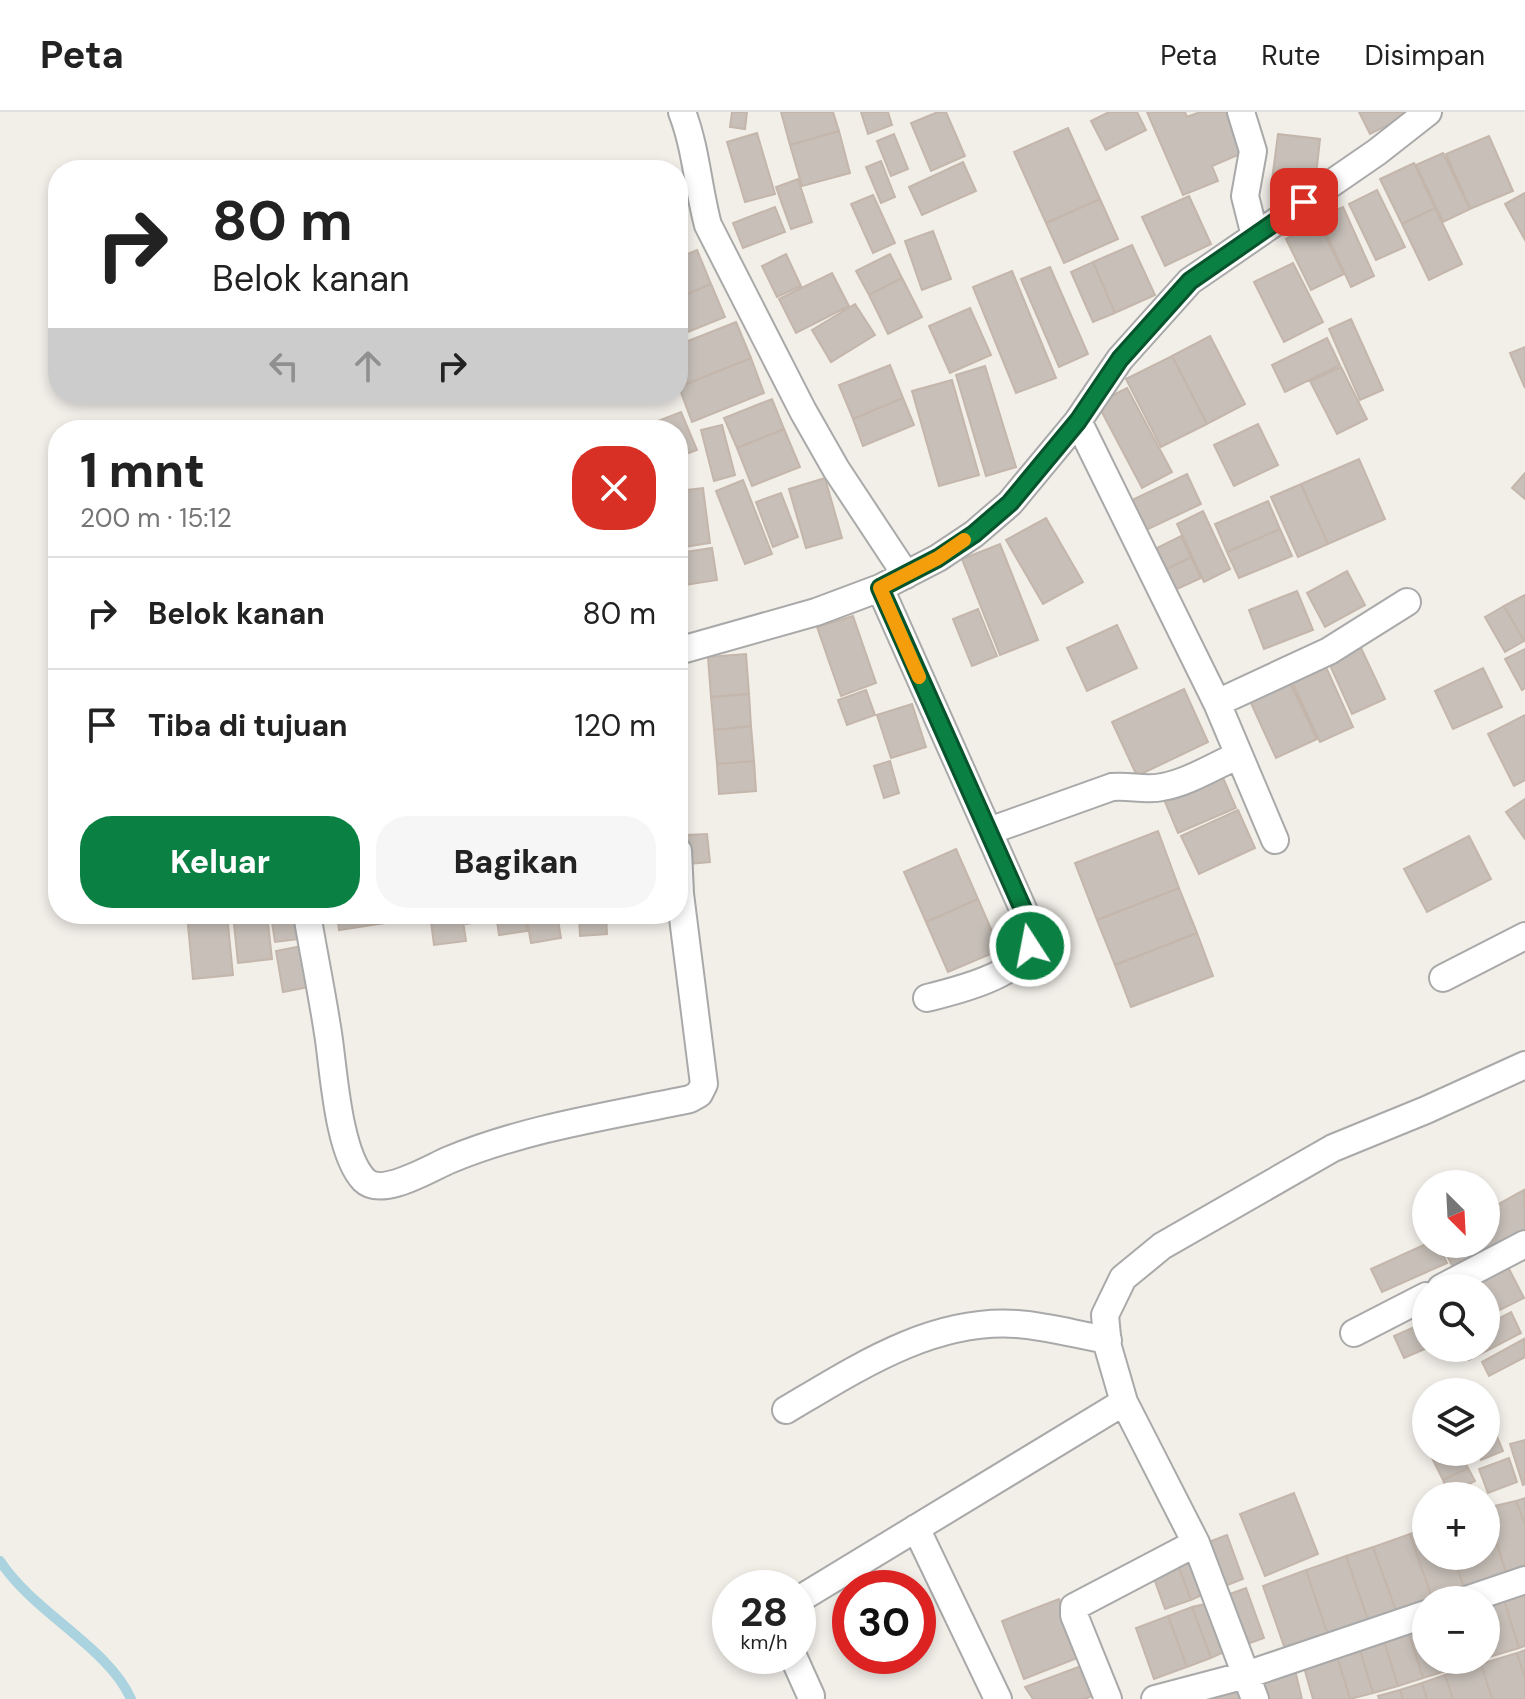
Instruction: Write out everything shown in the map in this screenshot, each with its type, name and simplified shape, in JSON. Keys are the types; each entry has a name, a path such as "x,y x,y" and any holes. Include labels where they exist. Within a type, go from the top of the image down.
{"street":[{"path":"682,112 688,127 708,225 803,411 836,469 906,575"},
{"path":"1241,112 1253,151 1245,199 1255,236"},
{"path":"688,648 816,612 880,588 938,558 974,534 1010,503 1078,421 1120,359 1190,281 1377,152 1428,112"},
{"path":"1078,421 1217,703 1275,840"},
{"path":"880,588 1031,927 1030,946 1024,956 1007,969 967,988 927,998"},
{"path":"1217,703 1329,651 1407,602"},
{"path":"989,831 1112,787 1164,787 1237,756"},
{"path":"309,924 329,1040 336,1103 346,1141 365,1181 375,1186 392,1185 451,1159 533,1132 690,1099 699,1094 704,1084 684,924"},
{"path":"1443,978 1525,936"},
{"path":"1250,1687 1226,1616 1196,1543 1124,1402 1108,1340 1105,1315 1123,1278 1162,1246 1333,1148 1525,1065"},
{"path":"1468,1274 1525,1244"},
{"path":"1354,1333 1412,1303"},
{"path":"786,1410 885,1354 939,1332 977,1325 1017,1324 1108,1340"},
{"path":"816,1589 1124,1402"},
{"path":"916,1528 998,1699"},
{"path":"1108,1699 1074,1615 1074,1607 1196,1543"},
{"path":"1500,1588 1525,1580"},
{"path":"1155,1699 1250,1687 1412,1620"},
{"path":"801,1674 811,1696"}],"building":[{"path":"732,112 747,112 745,129 730,127"},
{"path":"781,112 833,112 839,131 790,145"},
{"path":"861,112 888,112 892,125 868,134"},
{"path":"946,112 965,156 931,171 911,123"},
{"path":"1109,112 1137,112 1146,130 1106,150 1091,121"},
{"path":"1147,112 1185,112 1187,117 1200,112 1231,112 1245,152 1212,166 1218,181 1183,195"},
{"path":"1359,112 1414,112 1370,134"},
{"path":"1068,128 1100,199 1046,223 1014,152"},
{"path":"839,131 850,173 802,186 790,145"},
{"path":"757,133 775,194 745,202 727,142"},
{"path":"894,134 908,169 891,176 877,141"},
{"path":"1278,134 1320,139 1315,185 1272,180"},
{"path":"1489,136 1513,191 1470,209 1446,154"},
{"path":"1443,153 1470,209 1443,222 1416,165"},
{"path":"881,161 895,197 881,203 866,167"},
{"path":"963,162 976,191 922,215 909,187"},
{"path":"1414,163 1435,208 1402,224 1380,179"},
{"path":"798,179 812,222 791,229 776,187"},
{"path":"1377,190 1405,247 1376,260 1349,204"},
{"path":"1525,193 1525,240 1505,204"},
{"path":"873,195 895,243 873,253 851,204"},
{"path":"1189,196 1211,244 1165,266 1142,217"},
{"path":"1100,199 1118,239 1064,263 1046,223"},
{"path":"775,207 785,232 743,248 733,223"},
{"path":"1343,207 1374,276 1351,287 1319,218"},
{"path":"1435,208 1462,264 1429,280 1402,224"},
{"path":"1318,222 1344,274 1311,290 1286,239"},
{"path":"933,231 951,279 922,290 905,241"},
{"path":"1132,245 1155,295 1115,313 1093,262"},
{"path":"697,250 711,284 688,294 688,254"},
{"path":"786,254 801,286 777,297 762,266"},
{"path":"890,254 902,278 869,295 856,271"},
{"path":"1093,262 1115,313 1093,322 1071,272"},
{"path":"1293,263 1323,322 1284,342 1254,282"},
{"path":"1050,267 1088,354 1059,367 1021,279"},
{"path":"1012,271 1056,378 1016,393 973,287"},
{"path":"832,273 849,306 796,333 779,299"},
{"path":"902,278 922,317 888,334 869,295"},
{"path":"711,284 725,317 688,332 688,294"},
{"path":"855,304 875,335 831,362 812,330"},
{"path":"970,308 991,355 950,373 929,326"},
{"path":"1351,319 1383,390 1360,400 1329,329"},
{"path":"736,322 751,358 688,383 688,341"},
{"path":"1210,336 1245,404 1207,424 1172,356"},
{"path":"1327,338 1340,365 1285,392 1272,365"},
{"path":"1525,347 1525,388 1510,353"},
{"path":"1172,356 1207,424 1161,447 1126,379"},
{"path":"751,358 764,393 692,422 685,404 688,404 688,383"},
{"path":"890,365 903,398 853,419 839,385"},
{"path":"985,366 1016,467 986,476 956,375"},
{"path":"1341,367 1367,419 1337,434 1310,381"},
{"path":"952,380 979,475 939,486 912,391"},
{"path":"1127,388 1172,472 1142,488 1097,403"},
{"path":"903,398 914,425 863,446 853,419"},
{"path":"772,399 784,429 737,448 724,418"},
{"path":"681,412 684,420 661,420"},
{"path":"1258,424 1278,465 1234,486 1214,445"},
{"path":"722,425 735,475 714,481 701,430"},
{"path":"688,429 697,450 688,453"},
{"path":"784,429 800,467 752,486 737,448"},
{"path":"1359,459 1385,519 1328,544 1301,484"},
{"path":"1525,473 1525,499 1512,488"},
{"path":"1187,474 1201,504 1144,531 1130,501"},
{"path":"825,478 842,538 806,548 789,489"},
{"path":"743,480 772,554 745,564 716,491"},
{"path":"1301,484 1328,544 1298,557 1271,497"},
{"path":"703,488 710,543 688,546 688,490"},
{"path":"781,493 798,537 773,547 756,502"},
{"path":"1268,501 1280,529 1227,552 1215,524"},
{"path":"1203,511 1230,569 1204,582 1177,524"},
{"path":"1046,518 1083,582 1043,604 1006,540"},
{"path":"1280,529 1292,556 1239,578 1227,552"},
{"path":"1181,536 1191,557 1165,570 1155,549"},
{"path":"1000,544 1038,640 1000,655 962,559"},
{"path":"712,548 717,580 688,584 688,552"},
{"path":"1191,557 1201,578 1175,590 1165,570"},
{"path":"1347,571 1365,605 1325,627 1307,593"},
{"path":"1297,591 1313,630 1264,649 1249,610"},
{"path":"1525,595 1525,641 1524,641 1504,606"},
{"path":"1504,606 1524,641 1505,652 1485,617"},
{"path":"978,609 997,656 972,666 953,619"},
{"path":"853,616 876,683 841,696 817,627"},
{"path":"1117,625 1137,668 1087,691 1067,648"},
{"path":"1361,648 1385,699 1352,714 1329,663"},
{"path":"1525,649 1525,688 1522,690 1505,659"},
{"path":"746,654 749,694 711,697 708,657"},
{"path":"1325,665 1353,727 1320,742 1291,680"},
{"path":"1483,668 1502,707 1453,729 1435,691"},
{"path":"1290,683 1317,739 1276,758 1250,701"},
{"path":"1184,689 1208,742 1137,776 1112,722"},
{"path":"866,690 875,715 847,725 838,700"},
{"path":"749,694 751,726 714,730 711,697"},
{"path":"912,704 926,747 891,758 877,715"},
{"path":"1525,715 1525,780 1514,786 1488,734"},
{"path":"751,726 754,761 717,764 714,730"},
{"path":"754,761 756,791 719,794 717,764"},
{"path":"890,761 899,793 884,798 874,766"},
{"path":"1221,773 1236,808 1178,833 1163,797"},
{"path":"1525,799 1525,839 1506,812"},
{"path":"1238,810 1255,848 1199,874 1181,836"},
{"path":"1158,831 1179,888 1097,920 1075,863"},
{"path":"707,834 710,862 689,864 688,835"},
{"path":"1469,836 1491,879 1427,912 1404,869"},
{"path":"956,849 978,899 926,922 904,872"},
{"path":"1179,888 1197,933 1115,965 1097,920"},
{"path":"978,899 1000,950 948,972 926,922"},
{"path":"188,924 228,924 233,975 193,979"},
{"path":"234,924 268,924 272,959 238,963"},
{"path":"272,924 298,924 300,939 275,942"},
{"path":"338,924 379,924 339,930"},
{"path":"431,924 463,924 466,941 434,945"},
{"path":"497,924 526,924 527,931 499,935"},
{"path":"528,924 559,924 561,938 531,943"},
{"path":"579,924 606,924 607,934 580,936"},
{"path":"1197,933 1213,976 1131,1007 1115,965"},
{"path":"302,946 309,987 283,992 276,951"},
{"path":"1524,1190 1525,1231 1500,1246 1500,1203"},
{"path":"1412,1250 1412,1258 1445,1258 1447,1263 1422,1274 1412,1274 1412,1279 1382,1292 1371,1269"},
{"path":"1448,1258 1481,1258 1456,1273"},
{"path":"1507,1265 1524,1298 1500,1310 1500,1274 1489,1274"},
{"path":"1511,1312 1521,1333 1500,1344 1500,1318"},
{"path":"1412,1328 1412,1355 1404,1358 1394,1336"},
{"path":"1524,1339 1525,1357 1489,1376 1482,1362 1500,1362 1500,1352"},
{"path":"1525,1440 1525,1484 1523,1485 1510,1444"},
{"path":"1509,1458 1517,1482 1500,1488 1500,1482 1484,1482 1479,1469 1500,1466 1500,1461"},
{"path":"1436,1466 1467,1466 1468,1468 1443,1480"},
{"path":"1468,1468 1475,1481 1444,1482"},
{"path":"1294,1493 1318,1554 1265,1576 1240,1514"},
{"path":"1525,1498 1525,1525 1516,1501"},
{"path":"1516,1501 1525,1525 1525,1565 1506,1572 1500,1553 1500,1505"},
{"path":"1410,1534 1412,1570 1422,1570 1428,1586 1412,1586 1412,1605 1396,1611 1373,1547"},
{"path":"1227,1535 1243,1579 1220,1588 1203,1544"},
{"path":"1373,1547 1396,1611 1368,1620 1346,1556"},
{"path":"1189,1552 1211,1591 1191,1600 1175,1557"},
{"path":"1500,1555 1506,1572 1464,1586 1458,1570 1500,1570"},
{"path":"1346,1556 1368,1620 1328,1635 1306,1570"},
{"path":"1175,1557 1191,1600 1165,1609 1151,1570"},
{"path":"1306,1570 1328,1635 1285,1649 1263,1586"},
{"path":"1422,1570 1458,1570 1464,1586 1428,1586"},
{"path":"1525,1587 1525,1646 1519,1648 1502,1594"},
{"path":"1246,1588 1264,1638 1242,1646 1224,1596"},
{"path":"1500,1595 1519,1648 1500,1654"},
{"path":"1059,1599 1080,1657 1024,1679 1002,1621"},
{"path":"1214,1602 1233,1648 1211,1658 1192,1607"},
{"path":"1192,1607 1211,1658 1187,1667 1168,1616"},
{"path":"1168,1616 1187,1667 1154,1679 1136,1628"},
{"path":"1412,1622 1412,1643 1406,1624"},
{"path":"1406,1624 1412,1643 1412,1674 1422,1674 1423,1678 1398,1686 1381,1632"},
{"path":"1381,1632 1398,1686 1373,1693 1357,1640"},
{"path":"1357,1640 1373,1693 1350,1699 1334,1646"},
{"path":"1334,1646 1350,1699 1313,1699 1301,1657"},
{"path":"1525,1650 1525,1678 1517,1653"},
{"path":"1517,1653 1525,1678 1525,1699 1492,1699 1484,1674 1500,1674 1500,1658"},
{"path":"1081,1666 1094,1695 1085,1699 1033,1699 1025,1687"},
{"path":"1295,1670 1302,1699 1263,1699 1258,1681"},
{"path":"1484,1674 1492,1699 1453,1699 1445,1675"},
{"path":"1445,1675 1453,1699 1427,1699 1422,1683"},
{"path":"1422,1683 1427,1699 1403,1699 1400,1690"},
{"path":"1246,1687 1249,1699 1211,1699 1211,1696"},
{"path":"1400,1690 1403,1699 1379,1699 1378,1696"}],"waterway":[{"path":"0,1561 14,1580 106,1663 131,1699"}],"slow traffic":[{"path":"919,677 880,588 938,558 964,540"}],"route":[{"path":"1030,946 1031,927 880,588 938,558 974,534 1010,503 1078,421 1120,359 1190,281 1304,202"}]}
